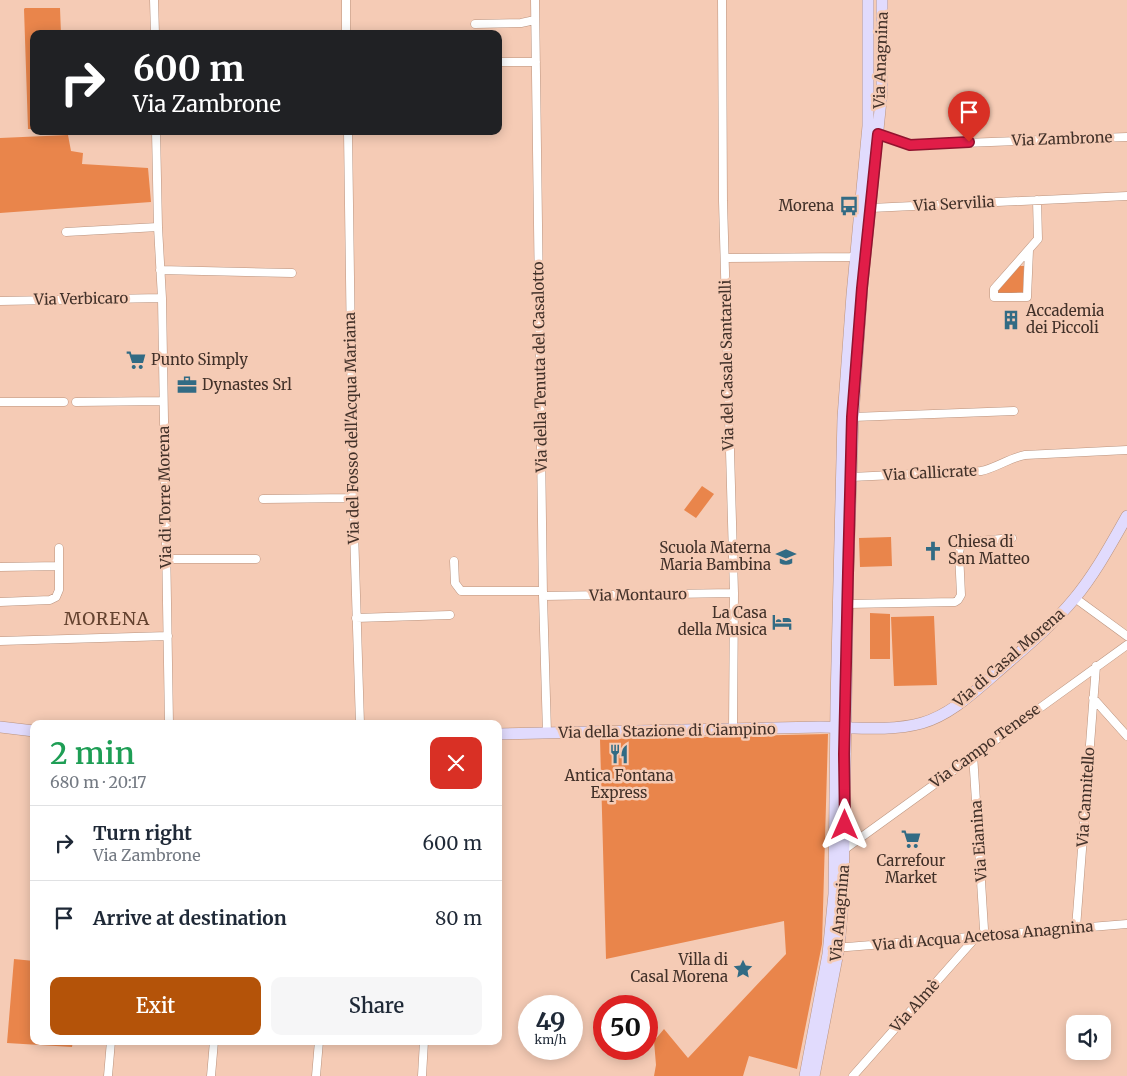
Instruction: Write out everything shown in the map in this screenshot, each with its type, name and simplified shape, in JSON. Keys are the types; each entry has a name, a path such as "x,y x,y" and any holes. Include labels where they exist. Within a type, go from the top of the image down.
{"main road":[{"name":"Via Anagnina","path":"805,1076 831,936 840,727 843,418 868,126 868,0"},
{"name":"Via Anagnina","path":"814,1076 839,947 843,900 844,754 840,727 846,712 852,417 862,288 882,90 882,0"},
{"name":"Via di Casal Morena","path":"840,727 898,727 916,724 947,711 980,687 1055,620 1075,598 1102,559 1127,516"},
{"path":"844,754 852,740 868,728 857,722 846,712"},
{"path":"0,727 30,731"},
{"name":"Via della Stazione di Ciampino","path":"502,734 840,727"}],"street":[{"path":"154,0 155,30"},
{"path":"346,0 346,30"},
{"name":"Via della Tenuta del Casalotto","path":"535,0 543,594 547,733"},
{"name":"Via del Casale Santarelli","path":"722,0 725,258 734,593 733,730"},
{"path":"475,24 521,23 535,20"},
{"path":"868,47 874,51 883,52"},
{"path":"502,62 536,62"},
{"name":"Via Zambrone","path":"878,134 910,145 1127,137"},
{"name":"Via di Torre Morena","path":"156,135 162,298 169,720"},
{"name":"Via del Fosso dell'Acqua Mariana","path":"348,135 353,498 360,720"},
{"name":"Via Servilia","path":"871,208 1127,196"},
{"path":"1029,250 1027,297 994,297 994,289 1038,239 1038,200"},
{"path":"66,232 158,228"},
{"path":"725,258 851,257 856,255"},
{"path":"160,270 292,273"},
{"name":"Via Verbicaro","path":"0,300 162,298"},
{"path":"76,402 164,401"},
{"path":"0,402 64,402"},
{"path":"852,417 1014,411"},
{"name":"Via Callicrate","path":"850,477 978,472 1026,455 1127,450"},
{"path":"263,499 353,498"},
{"path":"847,604 954,602 961,595 958,552 961,545 968,542 1012,538"},
{"path":"0,602 54,598 59,590 58,548"},
{"path":"166,559 256,559"},
{"name":"Via Montauro","path":"454,561 454,583 461,591 543,594 734,593"},
{"path":"0,566 59,566"},
{"path":"1075,598 1127,636"},
{"path":"356,618 450,615"},
{"path":"0,641 168,636"},
{"name":"Via Campo Tenese","path":"844,849 1127,645"},
{"name":"Via Cannitello","path":"1076,928 1096,666"},
{"path":"1093,698 1127,736"},
{"name":"Via Eianina","path":"974,754 984,929"},
{"name":"Via di Acqua Acetosa Anagnina","path":"839,947 1127,924"},
{"path":"831,936 839,947"},
{"name":"Via Almè","path":"853,1076 977,936"},
{"path":"108,1076 110,1045"},
{"path":"211,1076 214,1045"},
{"path":"316,1076 319,1045"},
{"path":"422,1076 424,1045"}],"shaded area":[{"path":"60,8 61,30 30,30 30,129 28,129 24,9"},
{"path":"68,135 71,151 83,153 82,164 148,168 151,202 0,213 0,138"},
{"path":"1019,266 1024,266 1023,292 998,294 998,290"},
{"path":"702,486 714,494 696,518 684,510"},
{"path":"891,537 892,566 860,567 859,538"},
{"path":"870,613 890,614 890,659 870,659"},
{"path":"934,616 937,685 894,686 891,617"},
{"path":"828,734 822,944 797,1069 749,1056 743,1076 654,1076 656,1060 658,1060 658,1036 664,1029 688,1058 786,954 784,921 606,959 600,739"},
{"path":"14,959 30,961 30,1044 7,1043"},
{"path":"40,1045 72,1045 72,1047"}],"place":[{"name":"Morena","path":"849,206"},
{"name":"Accademia dei Piccoli","path":"1011,320"},
{"name":"Punto Simply","path":"136,360"},
{"name":"Dynastes Srl","path":"187,385"},
{"name":"Chiesa di San Matteo","path":"933,551"},
{"name":"Scuola Materna Maria Bambina","path":"786,557"},
{"name":"La Casa della Musica","path":"782,622"},
{"name":"Antica Fontana Express","path":"619,754"},
{"name":"Carrefour Market","path":"911,839"},
{"name":"Villa di Casal Morena","path":"743,969"}],"district":[{"name":"MORENA","path":"107,619"}],"route":[{"path":"845,825 844,754 852,417 862,288 878,134 910,145 969,142"}]}
